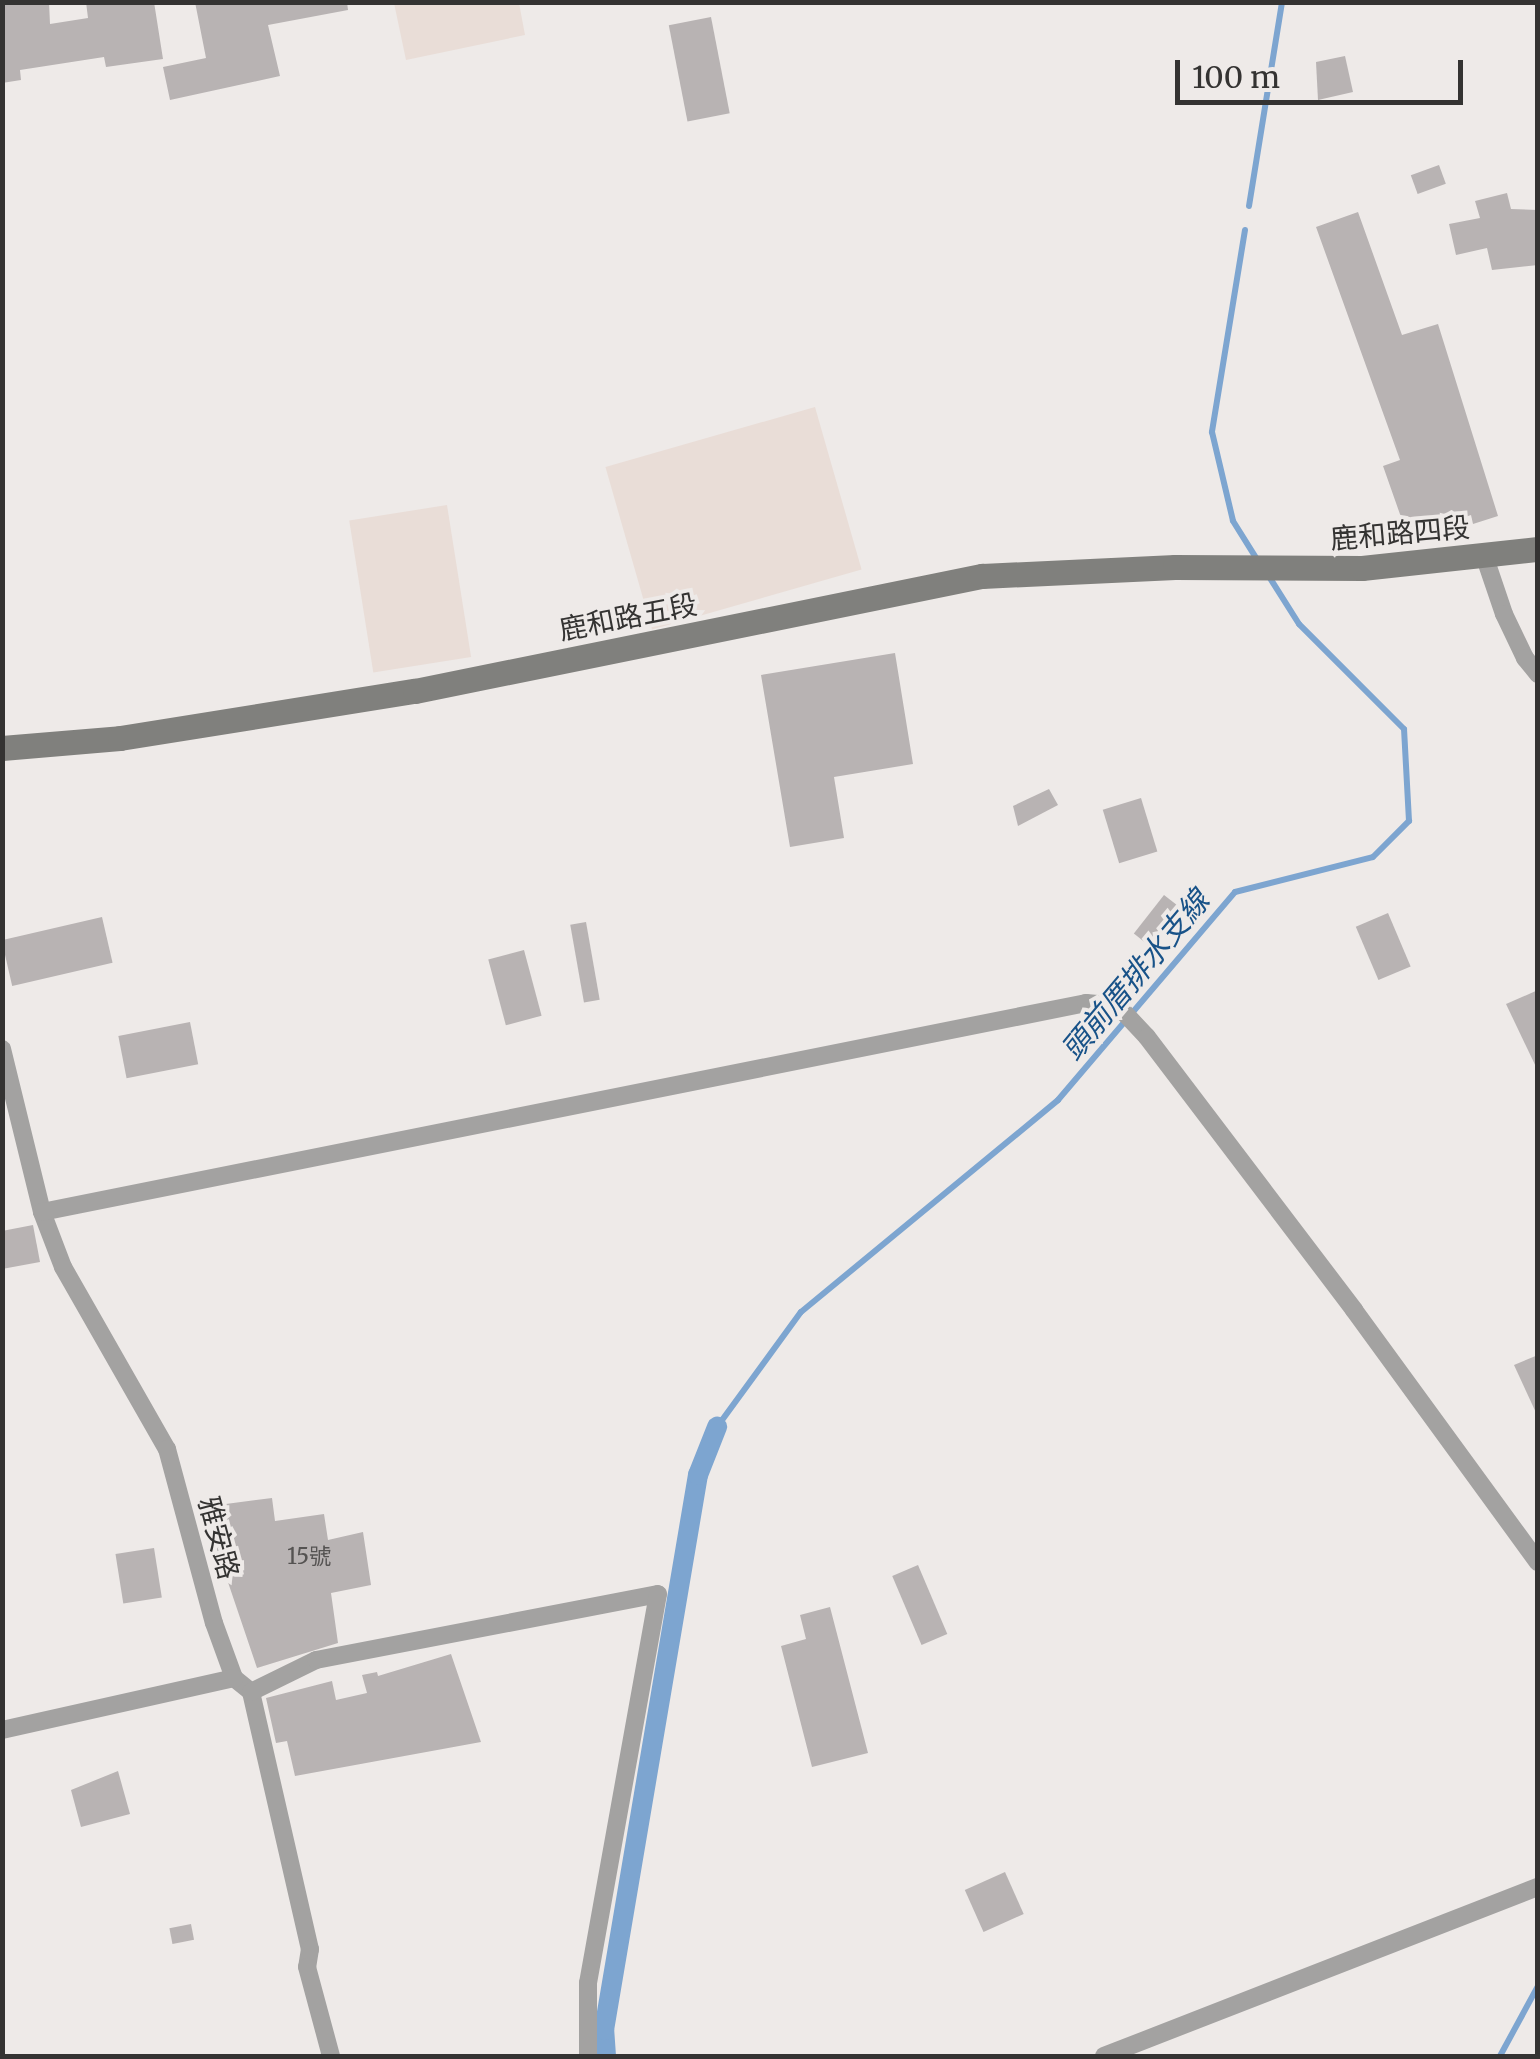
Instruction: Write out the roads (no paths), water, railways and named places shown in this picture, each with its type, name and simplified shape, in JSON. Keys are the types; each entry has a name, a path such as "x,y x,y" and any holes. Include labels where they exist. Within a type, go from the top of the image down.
{"main road":[{"name":"鹿和路四段","path":"1259,571 1362,568 1538,548"},
{"name":"鹿和路五段","path":"2,748 120,738 415,691 982,576 1175,568 1259,571"}],"street":[{"path":"1484,555 1504,614 1525,658 1538,674"},
{"path":"42,1212 1086,1003 1118,1006 1147,1036 1538,1562"},
{"name":"雅安路","path":"2,1048 42,1212 64,1267 167,1449 214,1624 234,1678"},
{"path":"251,1692 316,1660 658,1594 588,1983 588,2056"},
{"path":"2,1730 234,1678 251,1692 310,1949 307,1968 332,2056"},
{"path":"1104,2056 1538,1886"}],"waterway":[{"name":"頭前厝排水支線","path":"1249,206 1282,2"},
{"name":"頭前厝排水支線","path":"1245,230 1212,432 1233,521 1258,561"},
{"name":"頭前厝排水支線","path":"717,1427 801,1312 1058,1100 1235,892 1373,857 1409,821 1404,729 1299,624 1268,575"},
{"path":"606,2056 604,2030 698,1475 717,1427"},
{"path":"1500,2056 1538,1986"}]}
